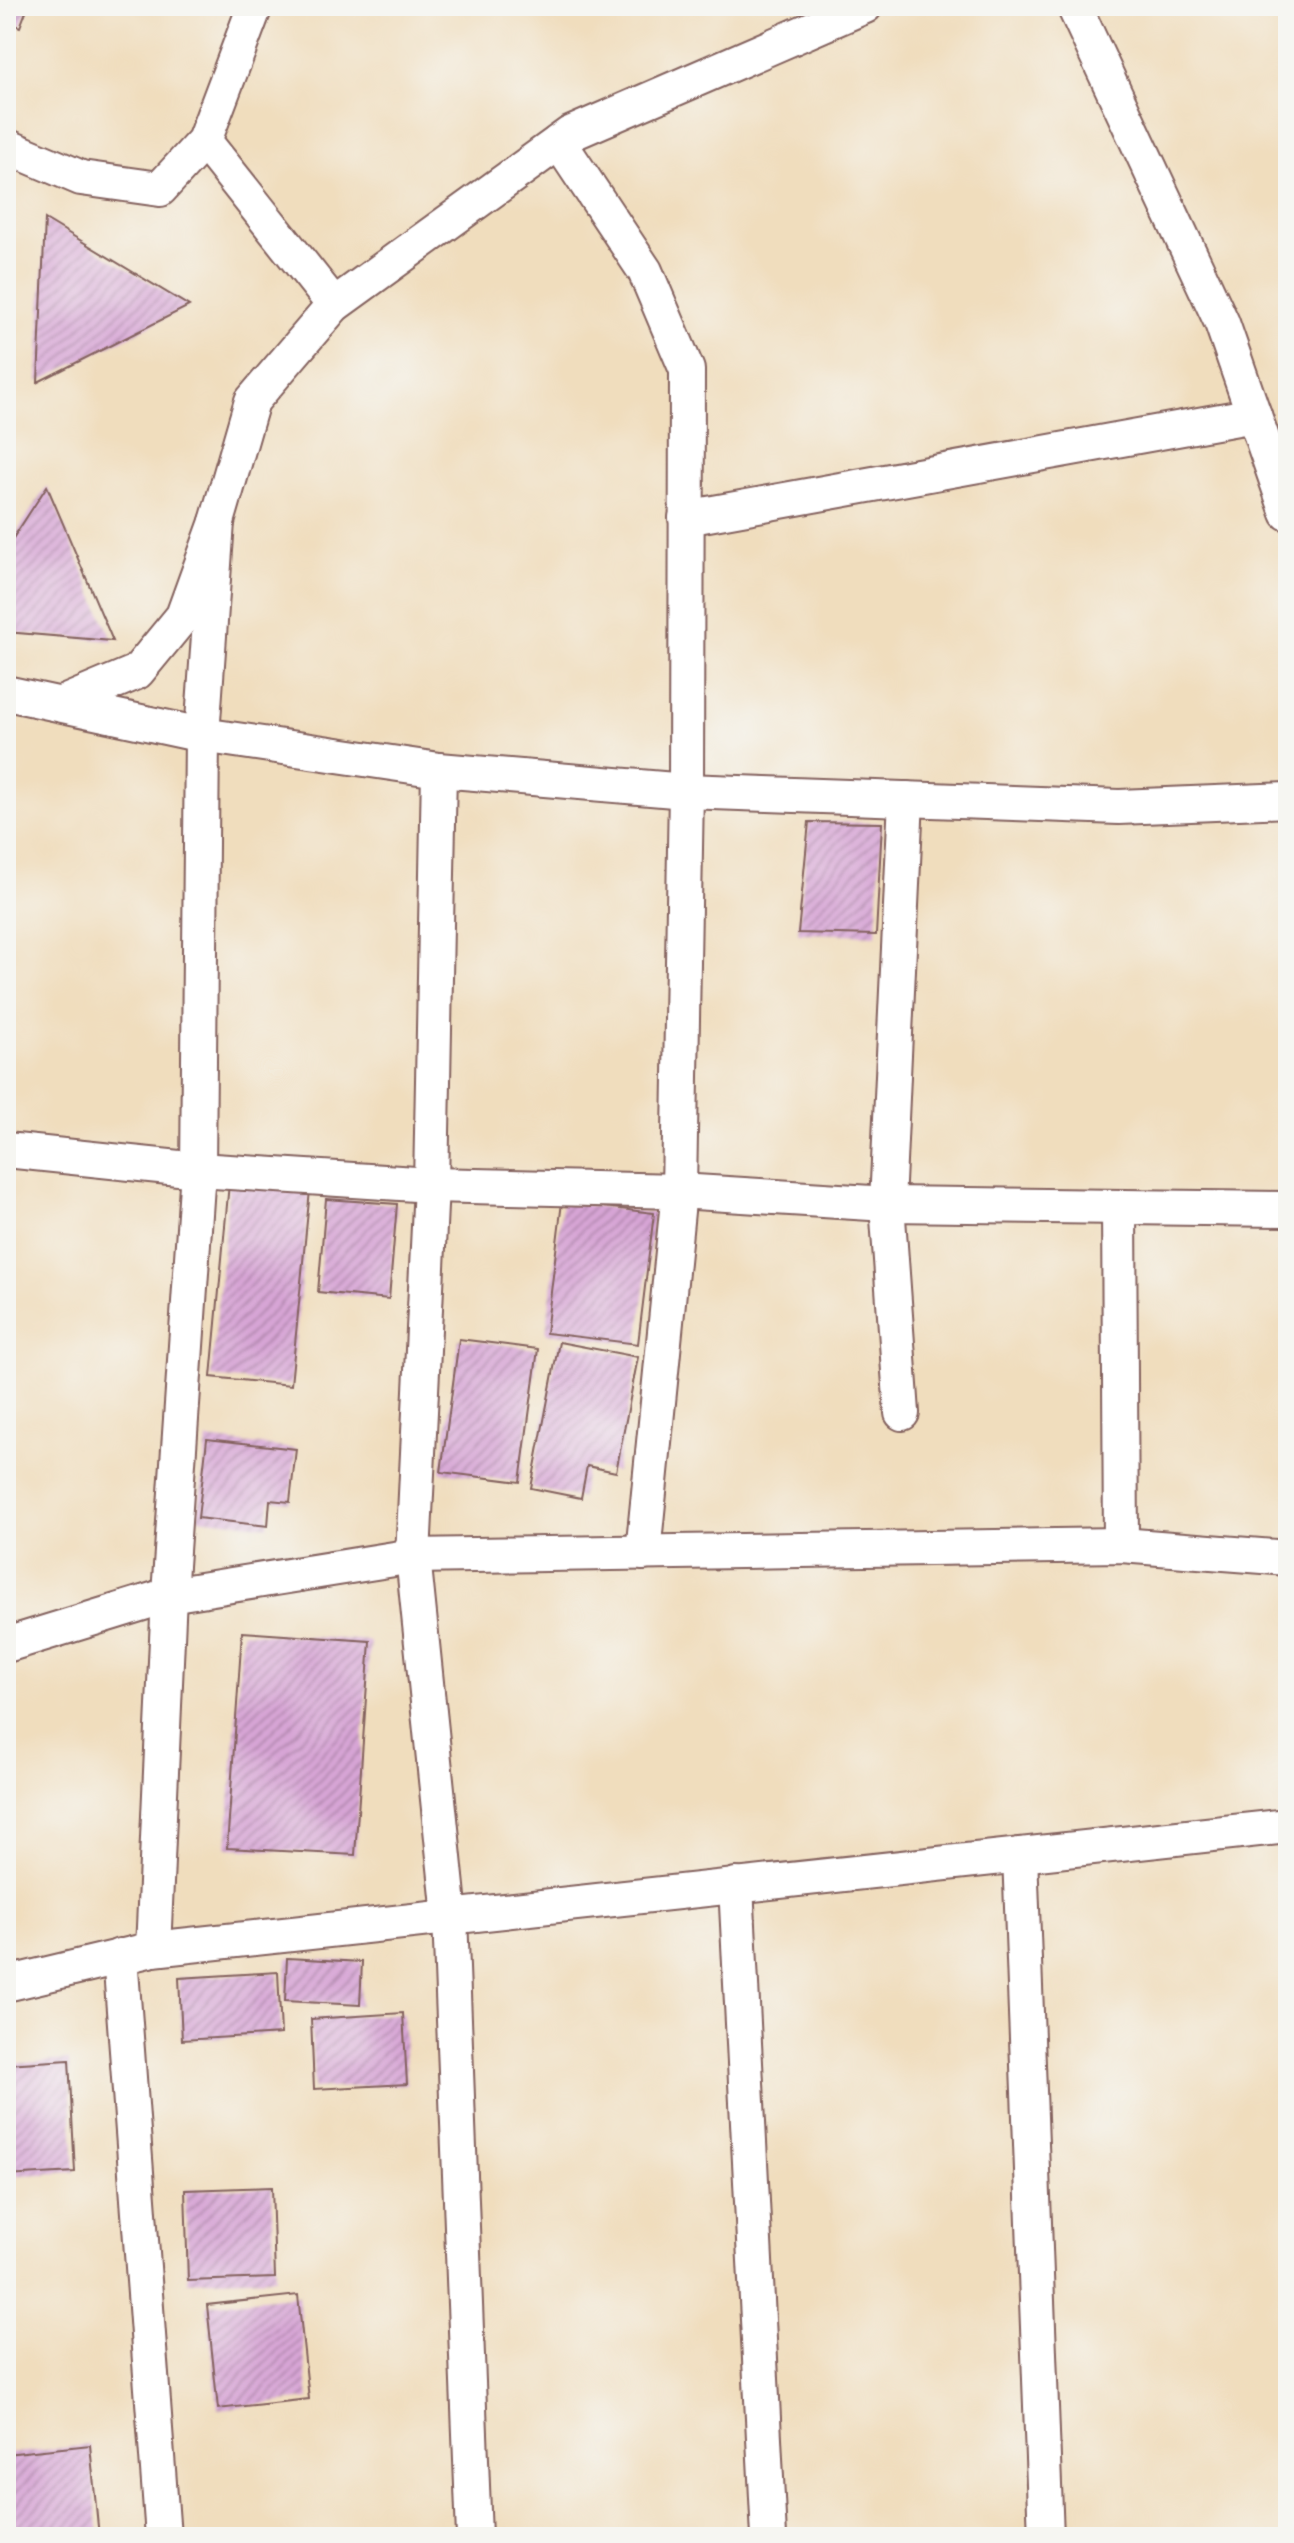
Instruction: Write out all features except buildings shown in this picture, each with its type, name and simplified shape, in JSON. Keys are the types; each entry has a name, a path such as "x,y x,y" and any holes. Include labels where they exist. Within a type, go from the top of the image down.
{"street":[{"path":"6,146 81,178 160,189 204,141 255,6"},
{"path":"61,704 137,672 183,616 217,522 252,401 334,305 570,134 865,6"},
{"path":"1074,6 1222,323 1288,513"},
{"path":"204,141 334,305"},
{"path":"559,142 645,271 687,370 686,791 679,1191 643,1553"},
{"path":"686,518 1254,415"},
{"path":"153,1949 169,1595 198,1170 202,735 217,522"},
{"path":"6,693 202,735 439,770 686,791 1119,807 1288,800"},
{"path":"439,770 431,1185 413,1556 450,1916 474,2537"},
{"path":"902,1413 887,1204 906,799"},
{"path":"6,1150 198,1170 431,1185 679,1191 887,1204 1288,1209"},
{"path":"1119,1207 1121,1545"},
{"path":"6,1645 169,1595 413,1556 1121,1545 1288,1558"},
{"path":"6,1984 153,1949 1288,1826"},
{"path":"1020,1855 1046,2537"},
{"path":"736,1885 769,2537"},
{"path":"120,1956 163,2537"}]}
